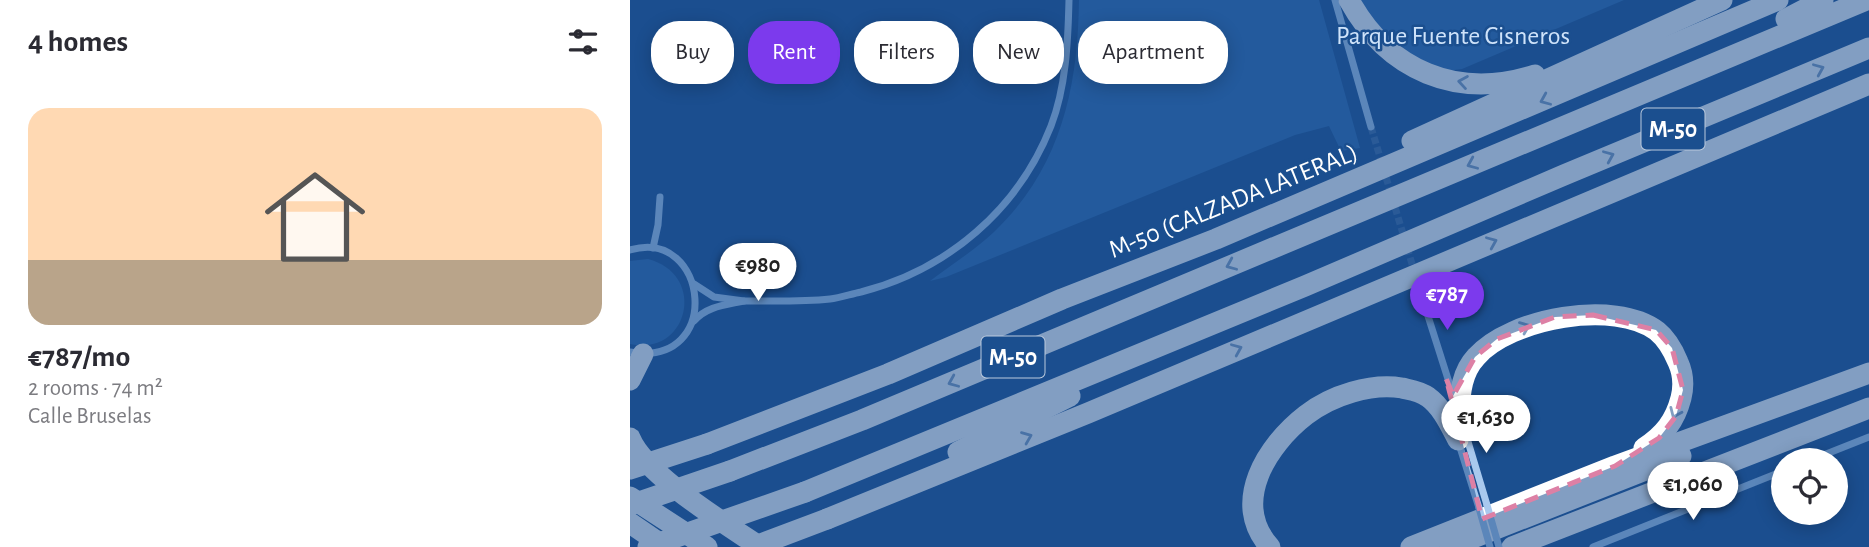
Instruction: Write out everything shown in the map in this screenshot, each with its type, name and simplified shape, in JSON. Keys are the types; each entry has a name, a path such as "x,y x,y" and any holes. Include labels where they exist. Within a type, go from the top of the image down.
{"highway":[{"path":"1349,0 1360,19 1382,45 1408,65 1458,82 1483,85 1514,82 1551,70 1710,0"},
{"path":"1062,299 1722,0"},
{"name":"M-50 (CALZADA LATERAL)","path":"630,469 707,444 888,373 1062,299 1285,210 1778,0"},
{"name":"M-50","path":"1670,81 1727,47 1823,0"},
{"name":"M-50","path":"630,505 862,421 1866,0"},
{"name":"M-50","path":"648,547 805,492 1869,48"},
{"path":"753,547 1088,413 1869,84"},
{"path":"1587,203 1647,186 1869,97"},
{"path":"1460,412 1463,379 1475,357 1497,339 1555,317 1593,315 1629,319 1656,330 1672,348 1681,370 1683,390 1676,416 1659,438 1615,466"},
{"path":"851,509 895,483 1105,378 1173,340"},
{"path":"630,380 637,353"},
{"path":"1411,547 1615,466 1869,373"},
{"path":"1450,547 1869,382"},
{"path":"1270,547 1259,535 1252,505 1258,473 1279,441 1307,414 1347,393 1385,385 1415,390 1436,405 1458,440"},
{"path":"1512,547 1869,408"},
{"path":"630,438 640,456 681,492 760,547"},
{"path":"630,497 707,547"},
{"path":"630,523 665,547"}],"street":[{"path":"691,324 704,312 717,306 744,302 831,299 889,284 952,253 992,218 1023,178 1050,128 1059,99 1068,47 1069,0"},
{"path":"1335,0 1371,127"},
{"path":"653,248 660,197"},
{"path":"630,250 653,248 678,260 694,284 696,297 691,324 683,337 658,352 637,353"},
{"path":"694,284 713,297 744,302"},
{"path":"1420,294 1446,378 1460,412 1490,547"},
{"path":"1446,378 1458,440 1499,547"},
{"path":"1841,448 1869,437"},
{"path":"1593,547 1771,476"}],"highlighted area":[{"path":"1593,315 1656,330 1672,348 1683,390 1676,416 1659,438 1615,466 1482,519 1446,378 1453,396 1475,357 1497,339 1555,317"}],"green space":[{"path":"1079,0 1319,0 1360,148 1341,151 1329,126 1295,135 946,277 930,281 994,232 1017,207 1035,181 1050,154 1061,125 1075,64 1078,33 1078,84 1228,84 1228,21 1078,21"},
{"name":"Parque Fuente Cisneros","path":"1361,0 1624,0 1462,69 1446,71 1406,53 1369,16"},
{"path":"648,259 667,268 679,281 684,296 683,312 677,327 666,338 650,345 630,344 630,261"}],"tunnel":[{"path":"1371,127 1421,294"}]}
